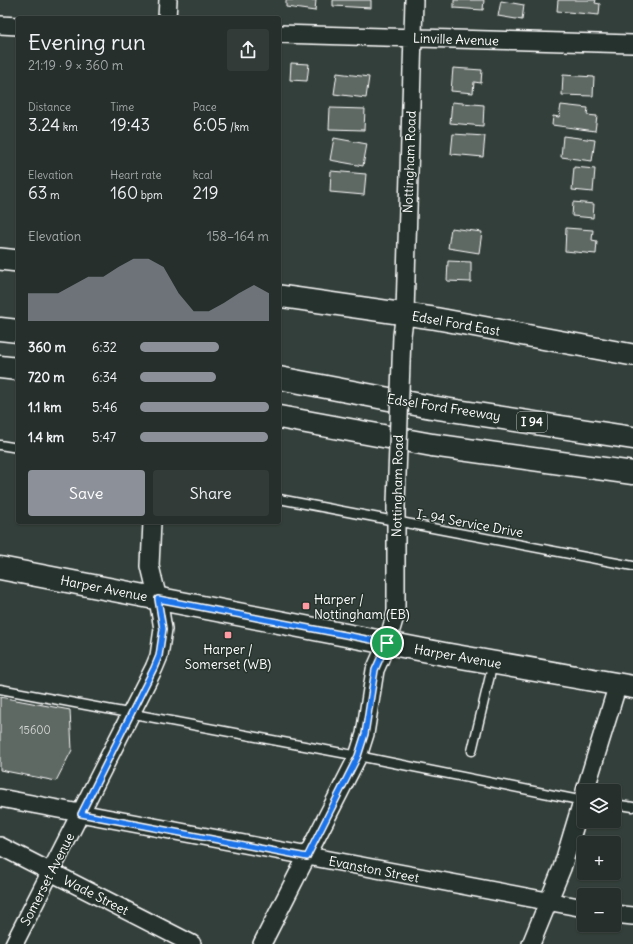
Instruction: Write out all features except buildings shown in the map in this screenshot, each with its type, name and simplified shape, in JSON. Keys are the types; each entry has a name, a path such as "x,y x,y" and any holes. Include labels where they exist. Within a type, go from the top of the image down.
{"main road":[{"path":"0,329 16,331"},
{"path":"0,367 16,370"},
{"name":"Edsel Ford Freeway","path":"281,378 431,406 633,438"},
{"path":"281,417 432,445 633,473"},
{"name":"Harper Avenue","path":"0,568 387,643 626,685"}],"street":[{"path":"167,16 168,0"},
{"name":"Nottingham Road","path":"262,944 358,756 365,734 375,670 387,643 396,613 396,503 402,334 405,313 414,0"},
{"path":"0,25 16,26"},
{"name":"Linville Avenue","path":"281,34 633,44"},
{"path":"0,259 16,261"},
{"name":"Edsel Ford East","path":"281,296 405,313 633,355"},
{"name":"Somerset Avenue","path":"14,944 132,713 159,656 163,629 150,566 152,524"},
{"path":"589,784 626,685"},
{"name":"Evanston Street","path":"0,798 577,907"},
{"path":"531,944 562,868 577,820"},
{"name":"Wade Street","path":"0,846 192,944"},
{"path":"621,915 633,916"}],"lane":[{"path":"0,445 16,448"},
{"name":"I- 94 Service Drive","path":"281,499 633,566"},
{"path":"472,751 493,662"},
{"path":"0,689 577,796"},
{"path":"621,805 633,807"}],"place":[{"name":"Harper / Nottingham (EB)","path":"306,606"},
{"name":"Harper / Somerset (WB)","path":"228,635"}],"route":[{"path":"158,599 387,643 375,670 365,734 358,756 307,857 81,814 159,656 163,629 158,599"}]}
